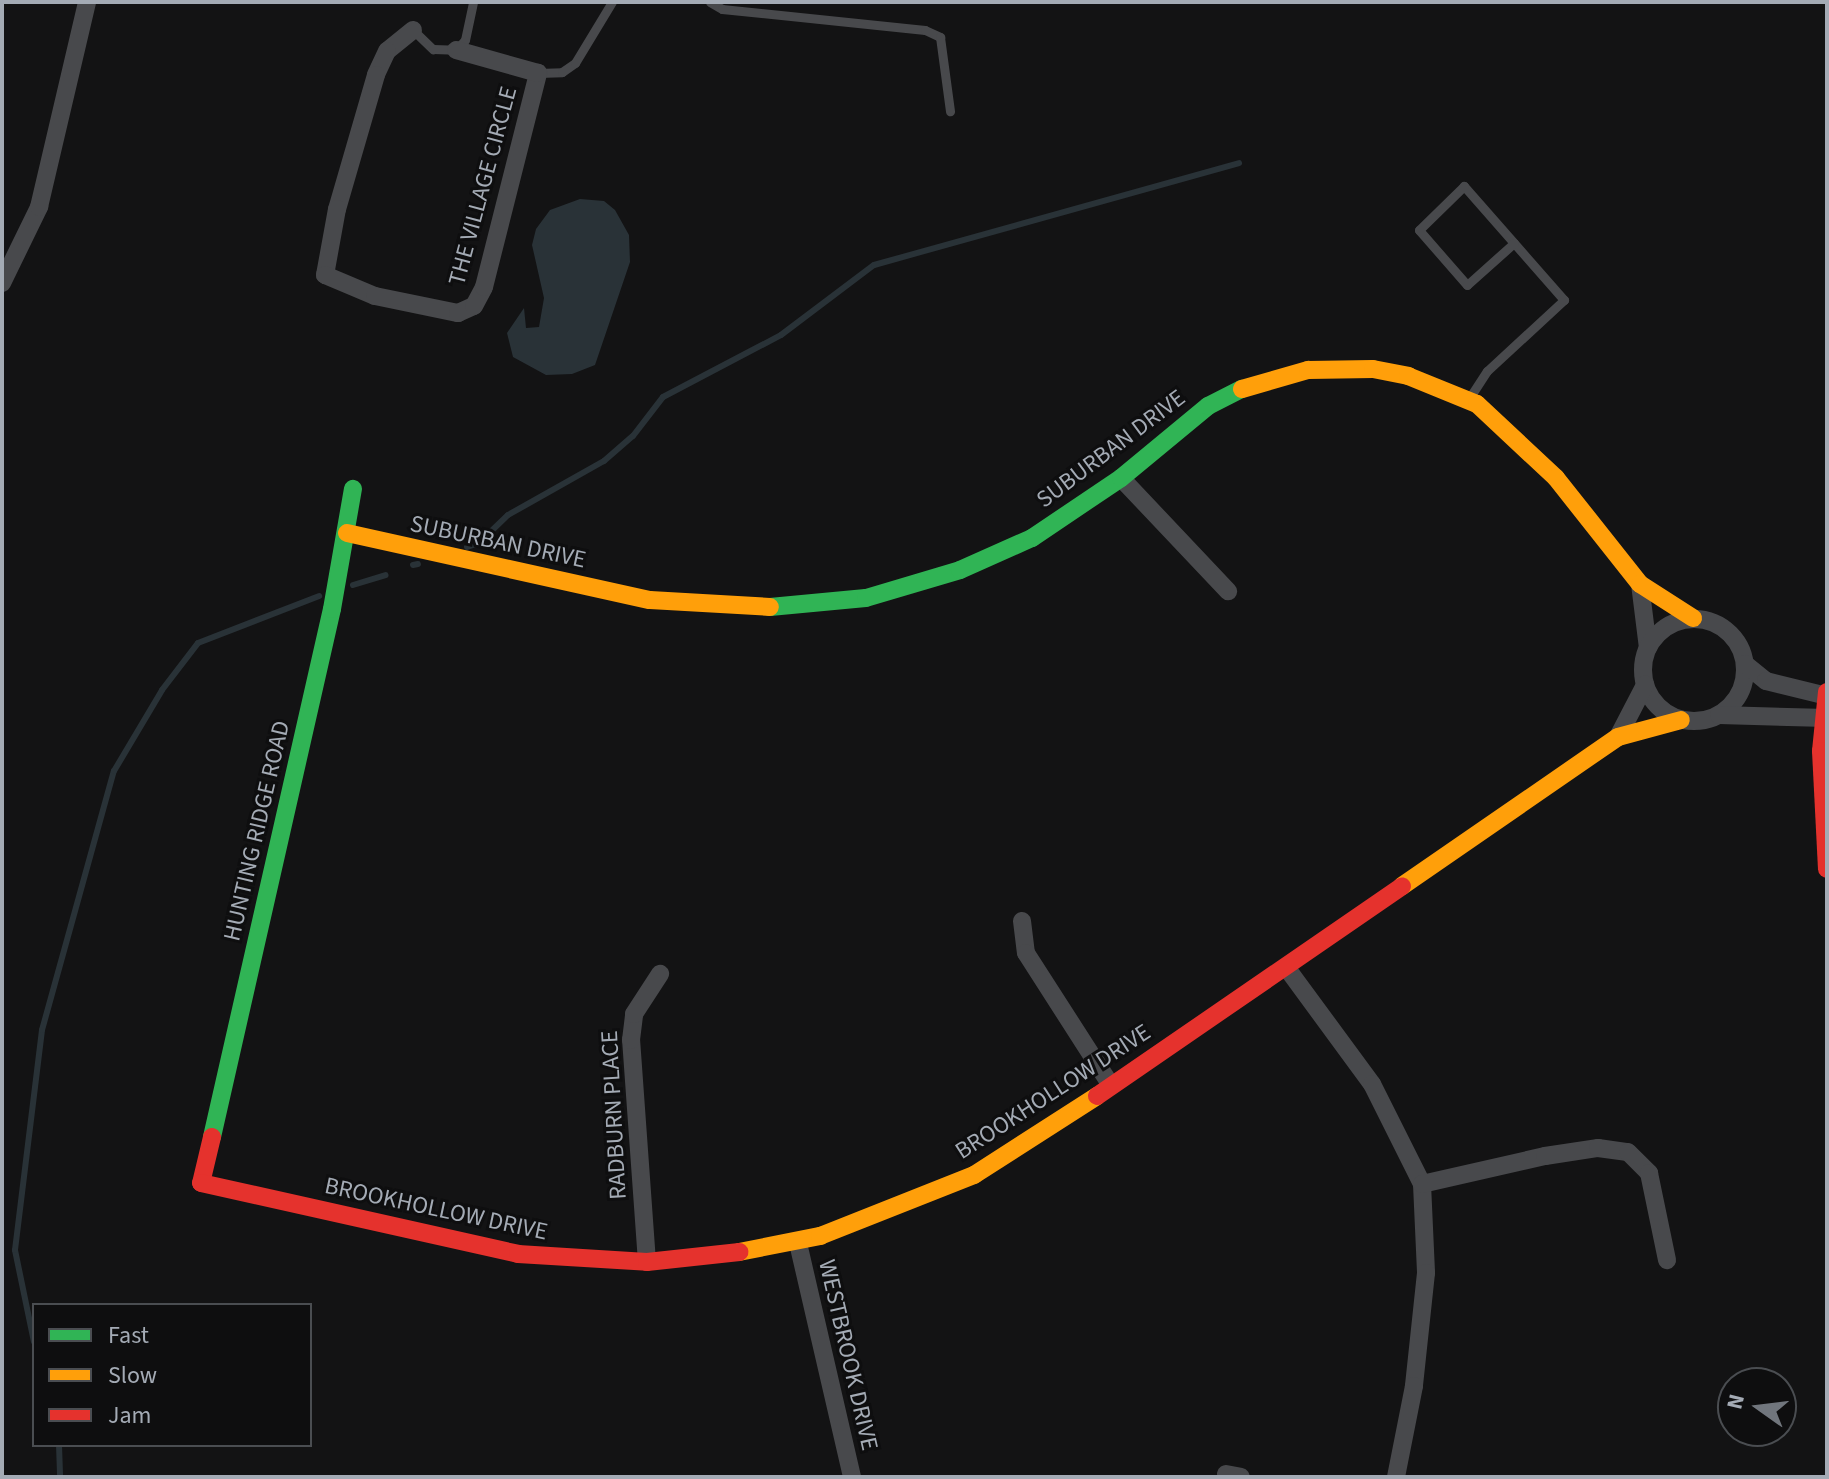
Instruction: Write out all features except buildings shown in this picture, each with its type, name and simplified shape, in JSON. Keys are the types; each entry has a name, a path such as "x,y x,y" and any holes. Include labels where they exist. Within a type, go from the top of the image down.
{"street":[{"path":"2,283 42,197 87,2"},
{"name":"THE VILLAGE CIRCLE","path":"413,30 387,51 376,75 337,209 325,275 346,288 458,313 474,306 484,287 538,73 456,50"},
{"name":"SUBURBAN DRIVE","path":"347,533 650,600 760,608 866,598 960,570 1032,538 1121,478 1208,406 1273,378 1308,370 1373,369 1468,400 1512,432 1556,478 1640,584 1693,618 1722,627 1733,637 1745,664 1766,681 1827,695"},
{"path":"1121,478 1228,591"},
{"name":"HUNTING RIDGE ROAD","path":"201,1183 347,533 353,489"},
{"path":"1640,584 1651,642 1678,621 1693,618"},
{"name":"BROOKHOLLOW DRIVE","path":"1618,737 1645,685 1651,642"},
{"path":"1724,711 1742,687 1745,664"},
{"path":"1645,685 1659,707 1681,720"},
{"path":"1827,695 1821,805 1827,869"},
{"name":"BROOKHOLLOW DRIVE","path":"201,1183 518,1254 647,1262 798,1243 893,1211 974,1175 1286,967 1618,737 1724,711 1825,718"},
{"path":"1022,921 1026,953 1110,1084"},
{"path":"1286,967 1372,1084 1422,1184 1426,1273 1414,1386 1396,1477"},
{"name":"RADBURN PLACE","path":"647,1262 631,1040 634,1014 660,974"},
{"path":"1422,1184 1545,1156 1598,1148 1628,1152 1649,1173 1667,1260"},
{"name":"WESTBROOK DRIVE","path":"798,1243 852,1477"}],"lane":[{"path":"456,50 465,40 473,2"},
{"path":"538,73 562,72 575,63 612,2"},
{"path":"710,2 722,9 925,30 940,37 950,111"},
{"name":"THE VILLAGE CIRCLE","path":"413,30 433,49 456,50"},
{"path":"1468,400 1487,371 1564,300 1514,243 1464,186 1419,230 1467,285 1514,243"}],"shaded area":[{"path":"580,199 604,201 615,210 629,235 630,262 595,365 572,374 546,375 513,357 507,333 524,308 526,328 539,327 544,298 532,245 536,229 550,210"}],"waterway":[{"path":"467,547 479,543 508,515 604,461 633,436 663,397 781,335 874,265 1239,163"},
{"path":"413,565 418,564"},
{"path":"353,585 385,575"},
{"path":"32,1332 15,1250 42,1030 114,771 162,690 198,643 319,596"},
{"path":"59,1447 60,1477"}],"traffic: fast":[{"path":"770,607 866,598 960,570 1032,538 1121,478 1208,406 1242,389"},
{"path":"212,1137 332,609 353,489"}],"traffic: slow":[{"path":"1242,389 1308,370 1373,369 1408,376 1477,404 1556,478 1640,584 1693,618"},
{"path":"347,533 650,600 770,607"},
{"path":"1402,886 1618,737 1681,720"},
{"path":"739,1252 820,1236 974,1175 1097,1096"}],"traffic: jam":[{"path":"1827,692 1821,751 1827,869"},
{"path":"1097,1096 1402,886"},
{"path":"212,1137 201,1183 518,1254 647,1262 739,1252"}]}
